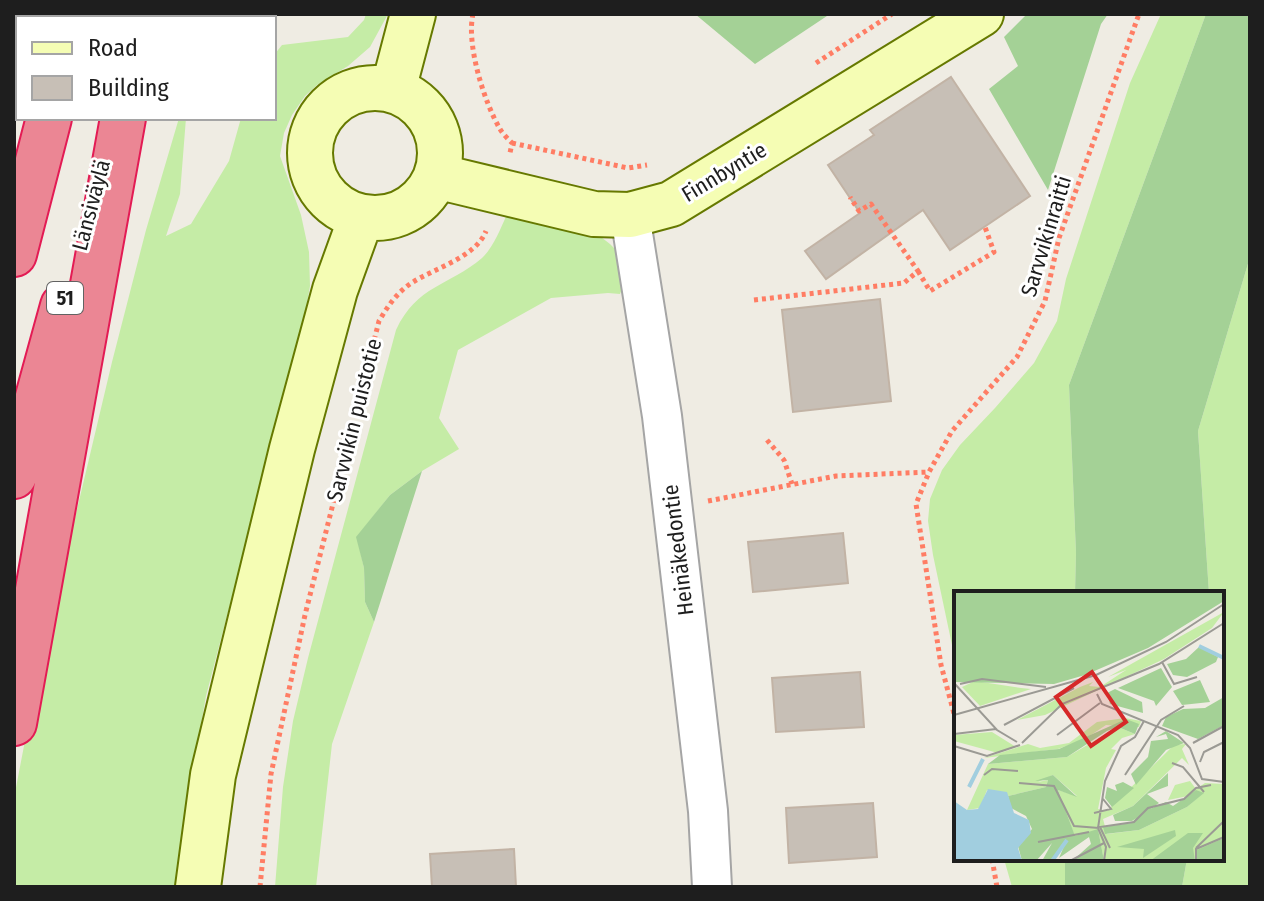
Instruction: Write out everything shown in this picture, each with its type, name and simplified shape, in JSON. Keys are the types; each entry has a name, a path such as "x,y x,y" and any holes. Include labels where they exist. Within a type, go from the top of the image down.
{"highway":[{"path":"14,166 31,120"},
{"path":"14,254 48,120"},
{"name":"Länsiväylä","path":"14,476 113,120"},
{"path":"14,723 123,120"}],"main road":[{"path":"393,90 413,14"},
{"name":"Finnbyntie","path":"436,176 594,214 630,215 671,204 981,14"},
{"path":"370,87 393,90 412,99 428,114 437,134 440,155 436,176 424,196 407,211 384,218 361,218 339,209 322,193 312,172 309,149 315,126 328,107 347,93 370,87"},
{"path":"198,887 213,775 292,449 335,290 361,218"}],"street":[{"name":"Heinäkedontie","path":"630,215 662,416 708,811 712,887"}],"path":[{"path":"473,14 474,56 483,91 500,129 512,143 628,168 659,163"},
{"path":"815,64 892,14"},
{"name":"Sarvvikinraitti","path":"954,714 941,665 916,504 929,472 952,431 1017,357 1045,301 1059,238 1139,14"},
{"name":"Sarvvikin puistotie","path":"260,887 271,774 277,745 305,615 379,321 393,298 413,282 455,261 484,238 502,191 512,143"},
{"path":"850,197 859,211 871,204 930,291 994,252 985,227"},
{"path":"754,300 904,283 918,271"},
{"path":"767,440 784,460 792,484"},
{"path":"705,502 836,476 929,472"},
{"path":"992,861 997,887"}],"green space":[{"path":"366,14 388,14 370,47 305,96 284,133 280,156 301,215 309,252 310,286 303,326 206,696 188,800 183,887 14,887 14,798 37,678 112,362 178,120 186,120 180,194 166,236 191,224 229,161 240,120 276,120 276,52 282,45 348,37"},
{"path":"695,14 830,14 755,64"},
{"path":"1027,14 1108,14 1101,24 1048,190 989,89 1018,66 1004,37"},
{"path":"1161,14 1206,14 1069,385 1075,591 954,591 954,655 933,555 928,521 930,499 942,470 960,445 1034,363 1057,321 1066,279 1130,83"},
{"path":"1206,14 1250,14 1250,257 1198,431 1209,591 1075,591 1069,385"},
{"path":"507,214 597,234 621,255 627,276 620,294 551,298 458,350 439,418 459,449 390,495 357,537 364,568 365,602 374,622 332,744 316,887 275,887 283,787 293,721 396,330 404,315 424,295 486,254"},
{"path":"1250,257 1250,887 1182,887 1187,861 1224,861 1224,591 1209,591 1198,431"},
{"path":"422,471 374,622 365,602 364,568 356,537 390,495"},
{"path":"1005,861 1065,861 1065,887 1012,887"},
{"path":"1065,861 1187,861 1182,887 1065,887"}],"building":[{"path":"951,77 1030,196 950,250 923,210 826,279 805,251 860,213 828,165 874,135 870,130"},
{"path":"880,299 891,401 793,412 782,310"},
{"path":"843,533 848,583 753,592 748,542"},
{"path":"860,672 864,727 776,732 772,678"},
{"path":"873,803 877,857 789,863 786,808"},
{"path":"514,849 516,887 432,887 430,854"}]}
